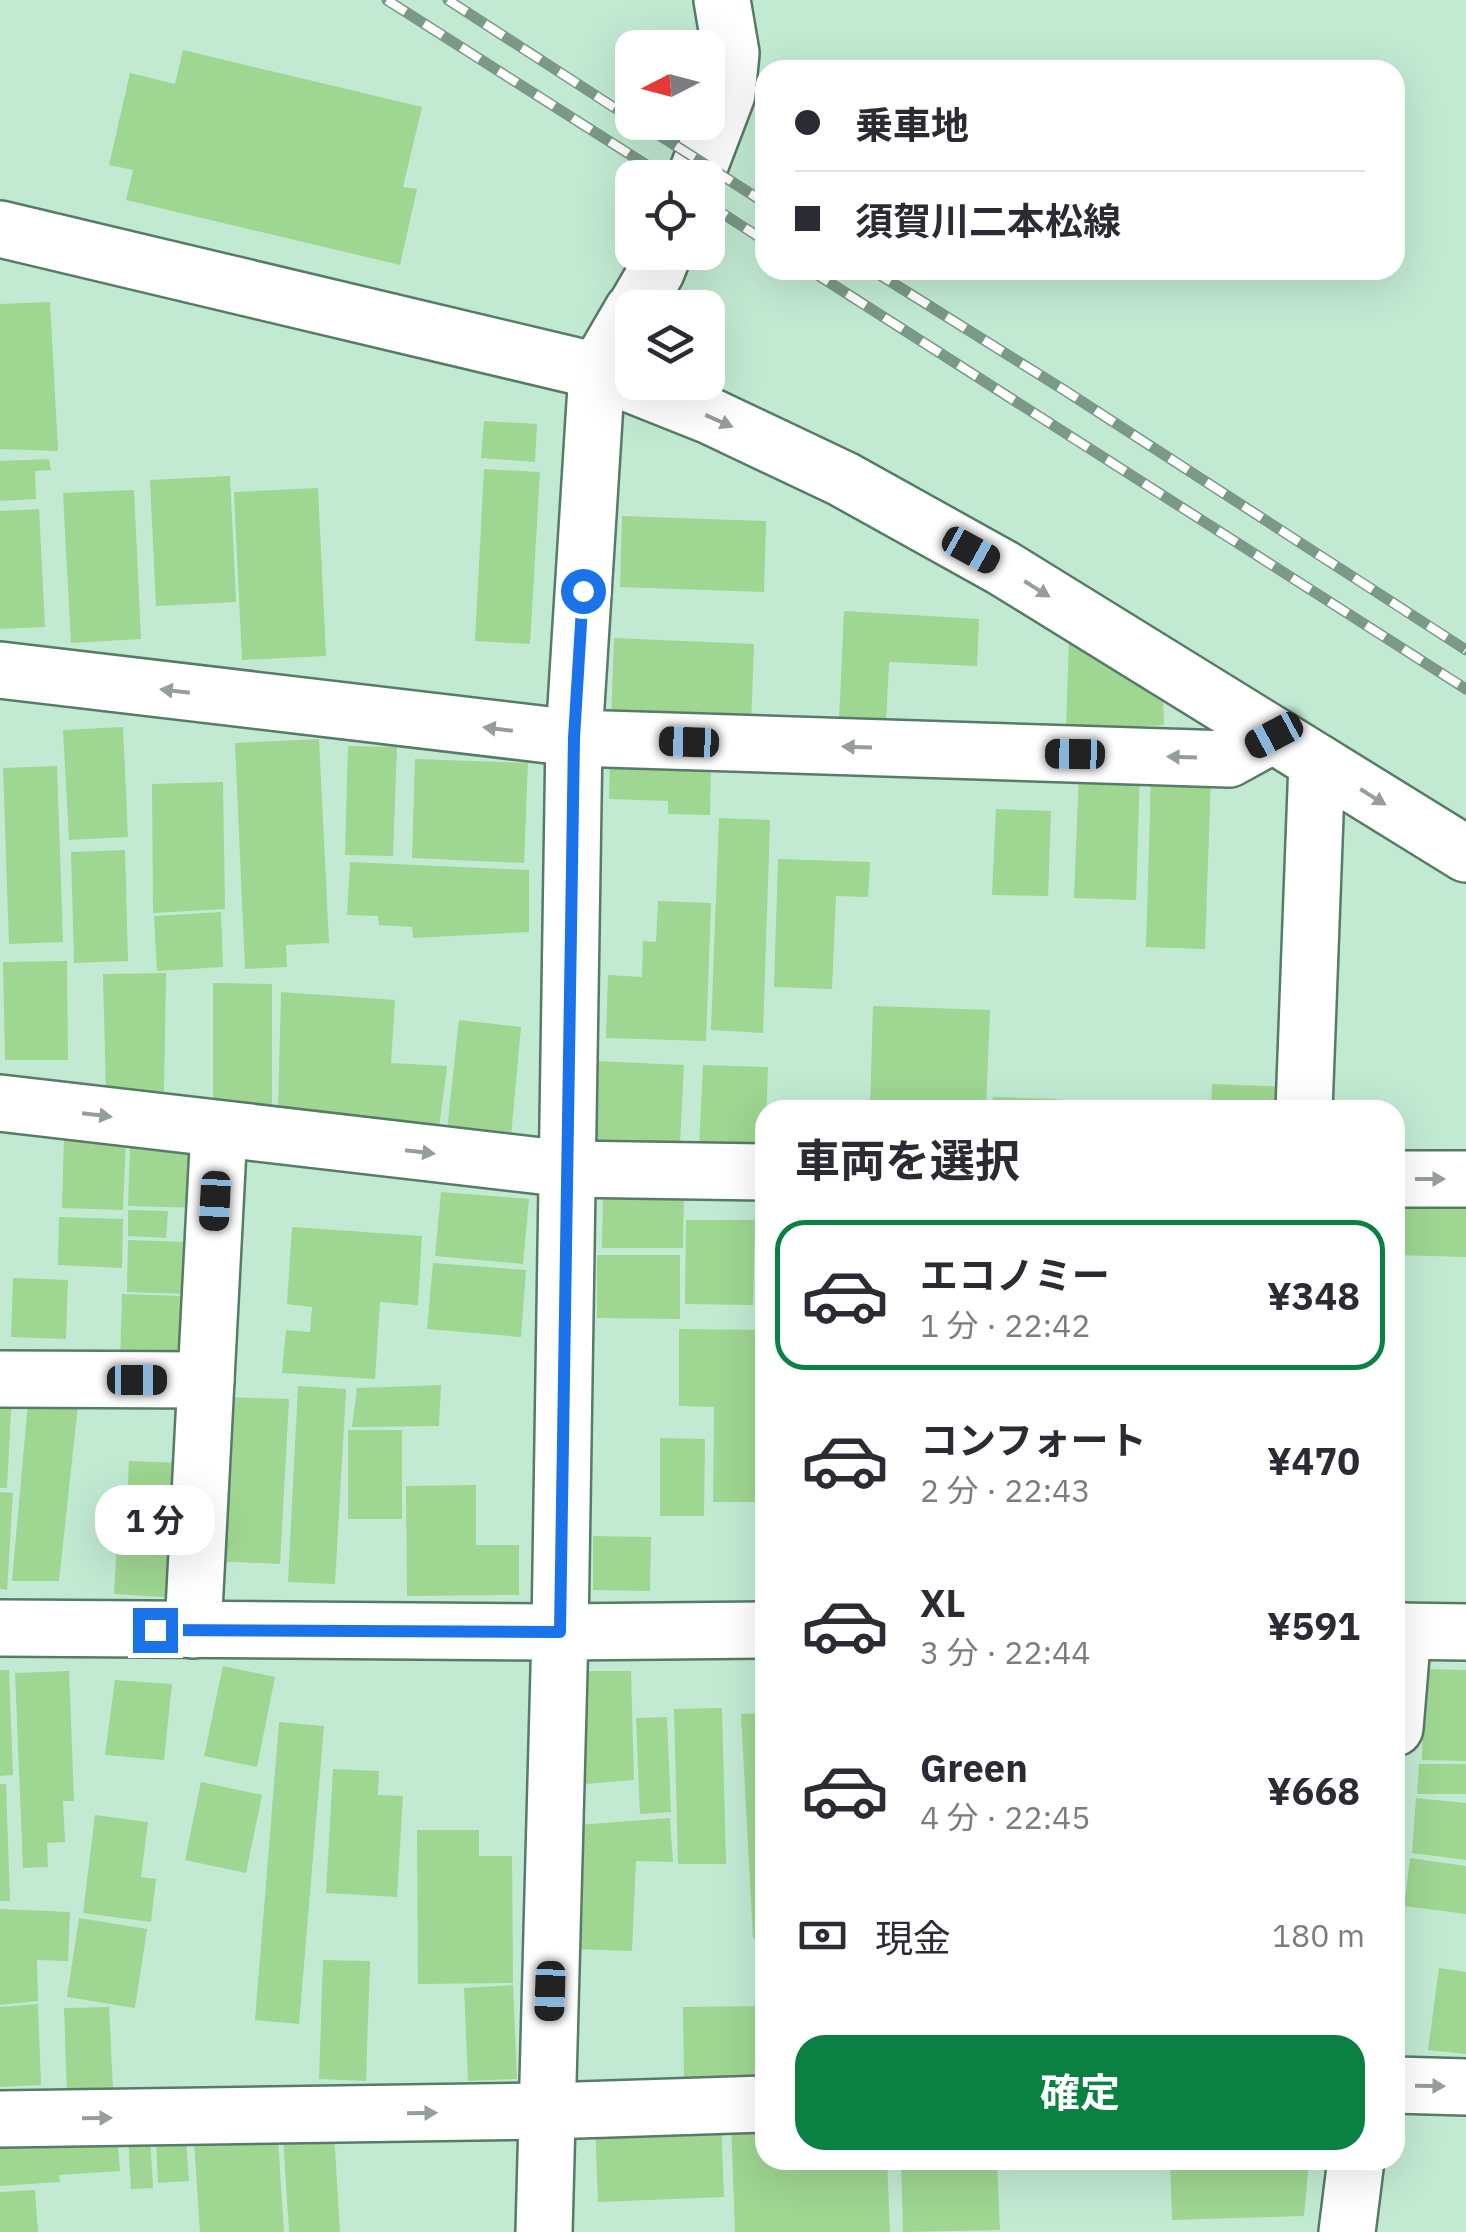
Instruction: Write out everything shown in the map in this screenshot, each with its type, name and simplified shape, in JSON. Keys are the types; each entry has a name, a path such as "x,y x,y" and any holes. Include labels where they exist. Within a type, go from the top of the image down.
{"street":[{"path":"702,160 727,94 731,54 722,0"},
{"path":"0,230 597,370 710,416 843,479 1003,568 1466,854"},
{"path":"544,2232 560,1632 574,738 597,370 615,340"},
{"path":"0,670 574,738 1229,758 1295,748"},
{"path":"1295,748 1304,1100"},
{"path":"0,1103 566,1170 755,1172"},
{"path":"194,1630 219,1129"},
{"path":"1405,1179 1466,1179"},
{"path":"0,1379 206,1380"},
{"path":"0,1628 755,1630"},
{"path":"1405,1631 1466,1632"},
{"path":"1405,2086 1466,2086"},
{"path":"0,2119 755,2104"},
{"path":"1348,2232 1355,2170"}],"building":[{"path":"183,50 422,107 403,187 417,189 400,265 126,200 133,170 109,165 130,73 175,84"},
{"path":"50,302 58,451 0,449 0,304"},
{"path":"484,421 537,424 535,462 481,458"},
{"path":"49,459 51,470 35,471 36,499 0,501 0,461"},
{"path":"484,469 540,472 530,644 475,641"},
{"path":"230,476 236,602 156,606 150,480"},
{"path":"318,488 326,656 242,660 234,492"},
{"path":"134,490 141,639 71,643 63,493"},
{"path":"39,509 45,627 0,629 0,511"},
{"path":"622,516 766,521 764,592 620,587"},
{"path":"844,611 979,619 977,666 889,662 886,723 839,720"},
{"path":"614,638 754,644 751,725 611,720"},
{"path":"1069,638 1163,700 1164,725 1066,730"},
{"path":"123,727 128,837 69,840 63,730"},
{"path":"319,739 329,943 286,945 287,967 245,969 235,743"},
{"path":"348,746 397,747 393,856 345,855"},
{"path":"415,759 528,763 524,863 412,858"},
{"path":"610,759 711,763 710,815 668,814 668,801 609,799"},
{"path":"57,766 63,942 9,944 3,768"},
{"path":"1079,770 1140,773 1136,900 1074,898"},
{"path":"1151,775 1211,777 1205,949 1146,947"},
{"path":"223,782 225,909 153,913 152,784"},
{"path":"996,809 1051,811 1048,896 992,895"},
{"path":"719,818 770,820 763,1033 711,1030"},
{"path":"125,850 128,961 74,963 71,852"},
{"path":"778,859 870,862 868,897 836,896 832,989 774,987"},
{"path":"350,862 529,870 529,932 413,938 412,927 379,925 378,916 347,915"},
{"path":"658,901 711,903 706,1041 606,1038 608,975 642,977 643,941 656,942"},
{"path":"221,912 223,967 157,971 154,916"},
{"path":"67,961 68,1060 5,1060 3,962"},
{"path":"166,973 164,1091 106,1094 103,974"},
{"path":"213,983 272,984 272,1109 213,1109"},
{"path":"281,992 395,1000 391,1063 447,1066 439,1128 278,1112"},
{"path":"873,1006 990,1010 986,1100 870,1100"},
{"path":"459,1020 521,1027 511,1136 447,1130"},
{"path":"595,1061 684,1065 680,1144 591,1140"},
{"path":"703,1065 768,1067 767,1100 755,1100 755,1151 699,1148"},
{"path":"1212,1084 1288,1087 1287,1100 1211,1100"},
{"path":"993,1097 1057,1099 1057,1100 993,1100"},
{"path":"64,1136 126,1138 123,1210 62,1208"},
{"path":"130,1144 185,1146 202,1163 201,1208 128,1206"},
{"path":"603,1188 684,1189 683,1248 602,1248"},
{"path":"441,1192 529,1199 523,1264 435,1256"},
{"path":"1405,1196 1466,1199 1466,1257 1405,1255"},
{"path":"128,1210 168,1211 166,1238 128,1236"},
{"path":"59,1217 123,1219 122,1268 58,1265"},
{"path":"686,1220 755,1220 753,1305 685,1304"},
{"path":"292,1227 422,1236 418,1305 380,1302 375,1379 282,1373 286,1330 310,1332 312,1307 287,1304"},
{"path":"128,1240 189,1242 188,1294 127,1292"},
{"path":"597,1255 680,1255 680,1319 597,1318"},
{"path":"433,1263 526,1270 521,1337 427,1329"},
{"path":"13,1278 68,1280 66,1339 11,1337"},
{"path":"122,1294 182,1296 180,1365 120,1363"},
{"path":"679,1329 755,1330 755,1502 713,1502 714,1407 679,1406"},
{"path":"441,1385 439,1426 352,1427 357,1388"},
{"path":"298,1386 346,1389 335,1584 288,1582"},
{"path":"0,1389 12,1390 7,1488 0,1488"},
{"path":"29,1391 79,1396 59,1581 12,1581"},
{"path":"220,1397 289,1399 280,1564 212,1561"},
{"path":"348,1430 402,1430 402,1519 348,1519"},
{"path":"660,1438 705,1439 704,1516 660,1516"},
{"path":"129,1461 182,1463 177,1542 125,1539"},
{"path":"476,1485 476,1545 519,1545 519,1595 407,1596 406,1486"},
{"path":"0,1492 13,1493 7,1590 0,1589"},
{"path":"593,1536 651,1537 650,1591 593,1590"},
{"path":"117,1544 179,1548 176,1598 114,1594"},
{"path":"223,1666 275,1677 257,1767 204,1756"},
{"path":"1424,1669 1466,1670 1466,1761 1422,1760"},
{"path":"0,1670 9,1670 13,1775 0,1776"},
{"path":"69,1671 74,1801 63,1801 65,1842 47,1843 48,1867 23,1868 15,1673"},
{"path":"578,1671 631,1671 634,1780 574,1785"},
{"path":"115,1680 172,1684 164,1760 105,1755"},
{"path":"722,1708 726,1864 678,1864 674,1709"},
{"path":"755,1713 753,1938 741,1714"},
{"path":"667,1717 671,1812 640,1814 636,1718"},
{"path":"279,1722 324,1726 299,2024 255,2020"},
{"path":"1419,1764 1466,1764 1466,1794 1417,1794"},
{"path":"333,1769 379,1771 378,1795 403,1796 397,1897 326,1893"},
{"path":"201,1782 262,1795 246,1873 185,1860"},
{"path":"0,1784 6,1784 10,1901 0,1901"},
{"path":"1416,1798 1466,1803 1466,1860 1412,1853"},
{"path":"95,1815 148,1822 141,1877 156,1879 151,1922 83,1913"},
{"path":"670,1818 673,1862 636,1861 632,1951 573,1949 577,1825"},
{"path":"417,1830 479,1830 479,1856 512,1856 513,1983 418,1984"},
{"path":"1410,1858 1466,1866 1466,1914 1405,1906"},
{"path":"0,1909 70,1912 68,1961 37,1960 38,2001 0,2005"},
{"path":"79,1918 147,1929 135,2008 67,1997"},
{"path":"323,1960 370,1961 366,2081 319,2079"},
{"path":"1439,1968 1466,1972 1466,2054 1428,2050"},
{"path":"513,1985 517,2079 468,2081 464,1988"},
{"path":"38,2004 41,2085 0,2087 0,2007"},
{"path":"755,2006 755,2077 684,2078 683,2007"},
{"path":"109,2007 113,2089 67,2093 64,2008"},
{"path":"721,2119 724,2197 598,2202 595,2123"},
{"path":"755,2123 755,2170 887,2170 890,2232 735,2232 731,2124"},
{"path":"334,2133 340,2232 289,2232 283,2136"},
{"path":"117,2135 120,2171 59,2175 60,2182 0,2186 0,2142"},
{"path":"150,2135 153,2188 131,2189 128,2137"},
{"path":"186,2137 189,2181 158,2183 156,2139"},
{"path":"278,2139 284,2232 200,2232 194,2143"},
{"path":"901,2170 997,2170 1000,2230 903,2232"},
{"path":"1170,2170 1308,2170 1304,2216 1172,2220"},
{"path":"35,2190 38,2232 0,2232 0,2192"}],"railway":[{"path":"387,0 639,160"},
{"path":"448,0 615,108"},
{"path":"667,140 755,197"},
{"path":"725,215 755,235"},
{"path":"826,280 1466,689"},
{"path":"888,280 1466,650"}],"route":[{"path":"155,1630 560,1632 574,738 583,591"}]}
